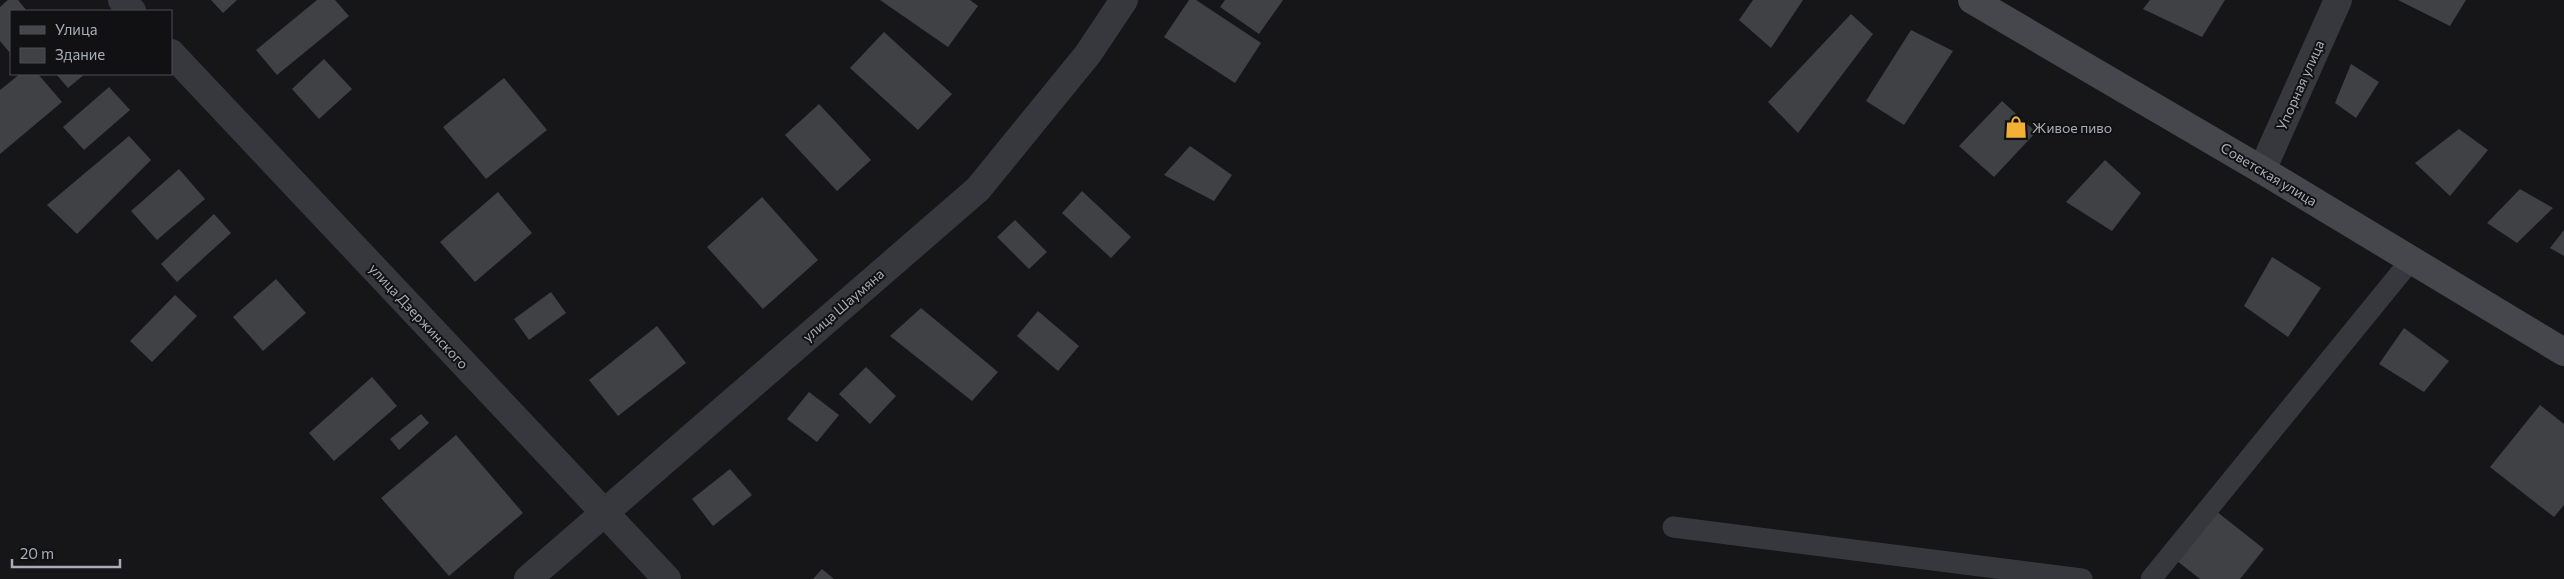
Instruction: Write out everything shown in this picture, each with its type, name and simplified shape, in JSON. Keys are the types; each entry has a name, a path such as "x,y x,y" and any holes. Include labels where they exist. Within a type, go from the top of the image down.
{"street":[{"path":"122,0 131,10"},
{"name":"улица Шаумяна","path":"528,579 978,189 1088,54 1124,0"},
{"name":"Советская улица","path":"1972,0 2262,170 2564,352"},
{"name":"Упорная улица","path":"2262,170 2338,0"},
{"name":"улица Дзержинского","path":"172,54 667,579"}],"lane":[{"path":"2151,579 2411,260"},
{"path":"1673,527 2082,579"}],"building":[{"path":"8,0 18,0 26,10 10,10 10,53 0,41 0,7"},
{"path":"211,0 237,0 223,13"},
{"path":"317,0 335,0 349,16 277,75 256,50"},
{"path":"880,0 970,0 978,6 948,47"},
{"path":"1189,0 1196,0 1261,43 1235,83 1164,37"},
{"path":"1225,0 1283,0 1259,34 1220,7"},
{"path":"1753,0 1803,0 1771,48 1739,20"},
{"path":"2150,0 2225,0 2202,37 2143,9"},
{"path":"2398,0 2466,0 2450,26"},
{"path":"1851,14 1873,34 1798,133 1768,102"},
{"path":"1911,30 1953,51 1904,125 1866,101"},
{"path":"884,32 952,94 918,130 850,68"},
{"path":"324,59 352,89 319,119 292,89"},
{"path":"2351,64 2379,82 2356,118 2335,103"},
{"path":"19,75 39,75 62,102 0,154 0,90"},
{"path":"57,75 84,75 68,88"},
{"path":"504,78 547,130 486,179 443,127"},
{"path":"109,87 130,110 84,150 63,127"},
{"path":"2002,101 2036,132 1994,177 1959,146"},
{"path":"819,104 871,160 837,191 785,135"},
{"path":"2459,129 2488,150 2450,196 2415,163"},
{"path":"129,136 151,160 77,234 47,205"},
{"path":"1190,146 1232,175 1214,201 1164,175"},
{"path":"2105,160 2141,193 2112,231 2066,202"},
{"path":"179,169 205,199 157,240 131,211"},
{"path":"2520,189 2553,208 2517,243 2487,223"},
{"path":"1082,191 1131,237 1111,258 1062,213"},
{"path":"498,192 532,233 475,282 440,242"},
{"path":"762,197 818,260 763,309 707,247"},
{"path":"214,214 231,233 177,282 161,264"},
{"path":"1015,220 1047,252 1029,269 997,237"},
{"path":"2564,230 2564,256 2550,248"},
{"path":"2272,257 2321,288 2288,337 2244,306"},
{"path":"276,279 306,313 263,351 233,317"},
{"path":"551,292 566,313 529,340 514,319"},
{"path":"175,295 197,316 152,362 130,341"},
{"path":"921,308 998,372 972,401 890,336"},
{"path":"1038,311 1079,346 1058,371 1017,336"},
{"path":"657,326 686,363 618,416 589,380"},
{"path":"2404,328 2449,361 2424,392 2379,364"},
{"path":"866,367 896,396 870,424 839,394"},
{"path":"372,377 397,406 334,461 309,433"},
{"path":"809,392 839,415 817,442 787,419"},
{"path":"2540,405 2564,424 2564,505 2554,517 2490,467"},
{"path":"421,414 429,423 399,450 390,439"},
{"path":"456,435 523,513 449,576 381,498"},
{"path":"730,469 752,495 713,526 692,499"},
{"path":"2216,511 2264,549 2240,579 2200,579 2177,561"},
{"path":"822,569 834,579 813,579"}],"place":[{"name":"Живое пиво","path":"2016,127"}]}
